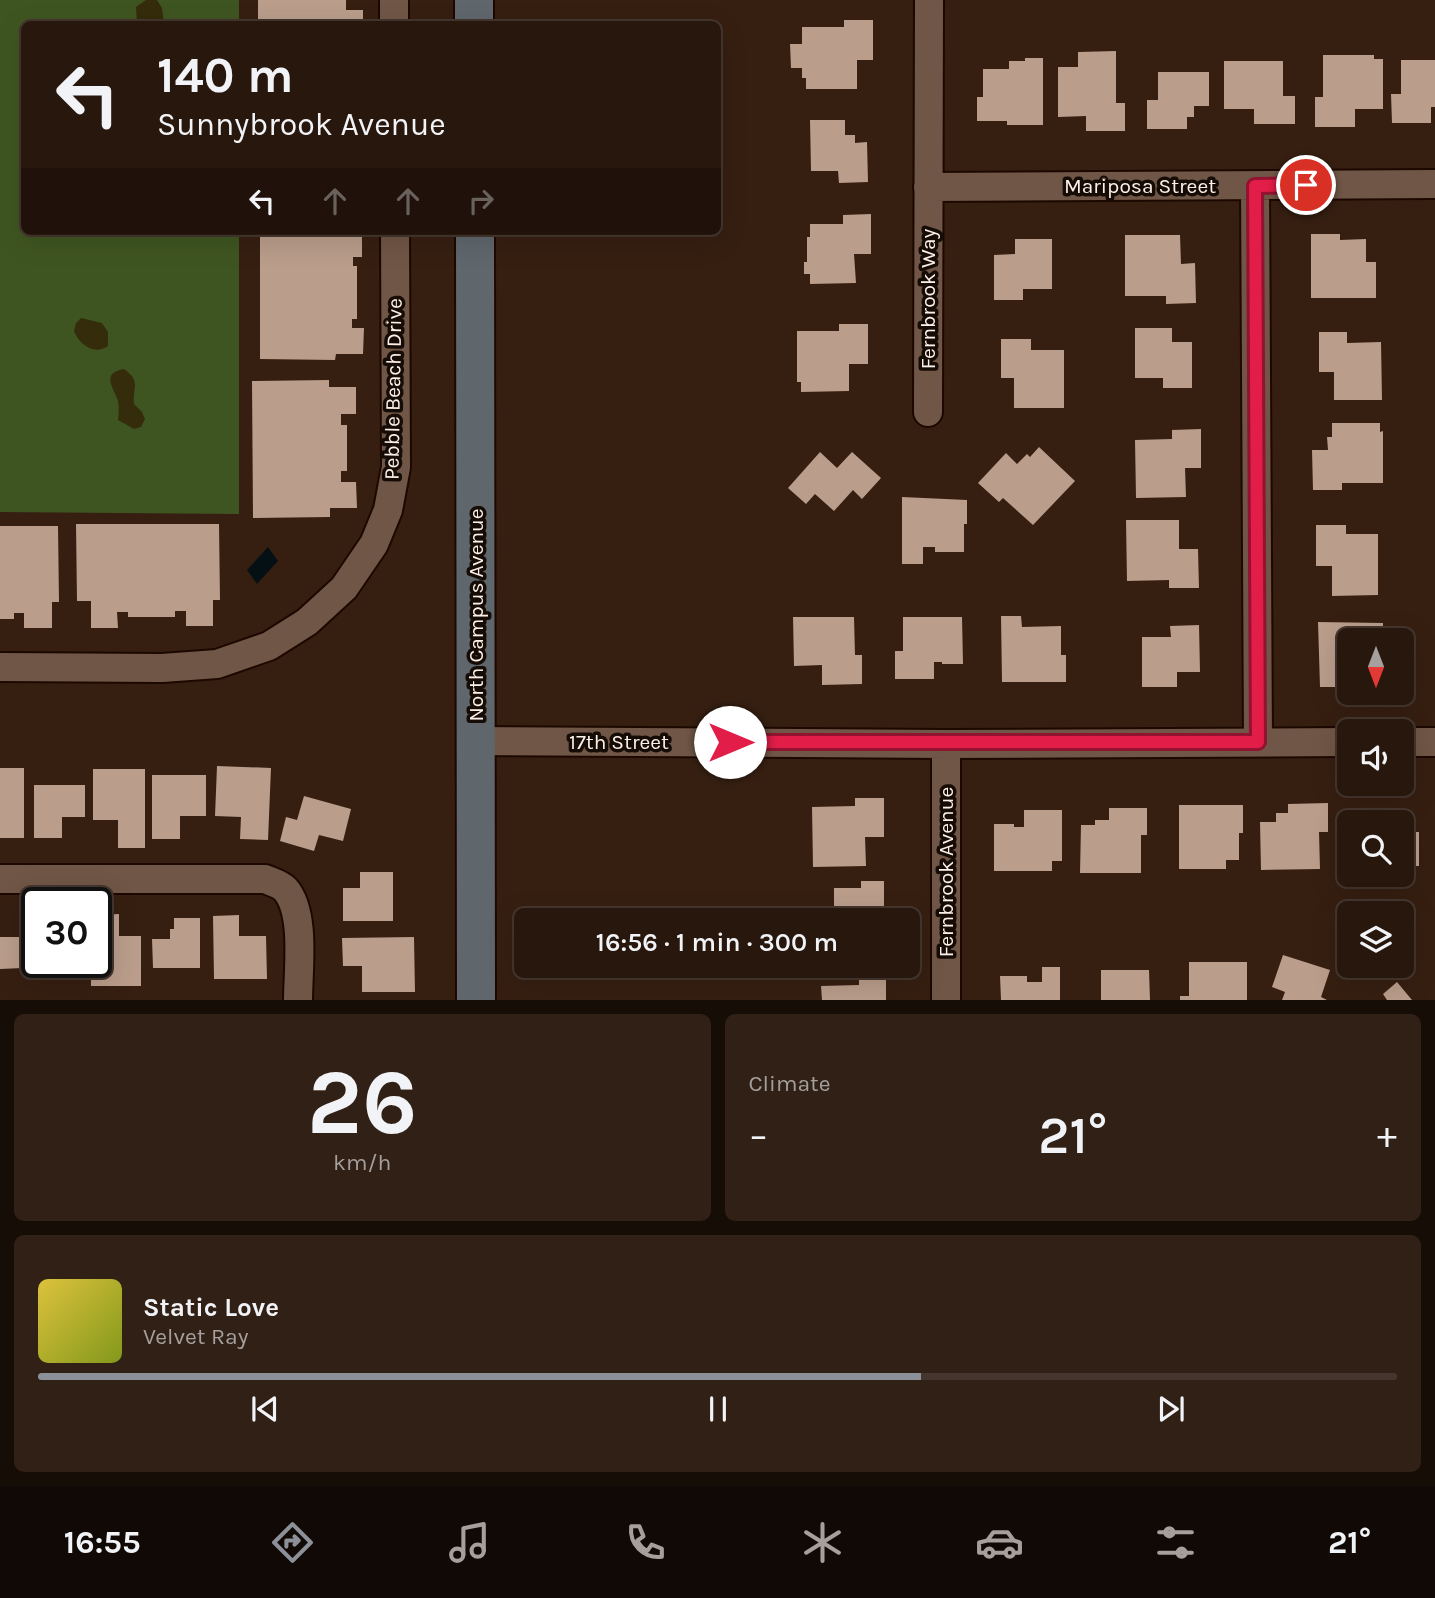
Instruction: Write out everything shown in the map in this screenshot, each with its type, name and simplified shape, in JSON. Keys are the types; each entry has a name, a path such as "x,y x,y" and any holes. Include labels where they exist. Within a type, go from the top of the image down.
{"main road":[{"path":"474,0 474,21"},
{"name":"North Campus Avenue","path":"475,235 476,999"}],"street":[{"path":"394,0 394,21"},
{"path":"928,187 929,0"},
{"name":"Mariposa Street","path":"928,187 1435,184"},
{"path":"1255,186 1258,742"},
{"name":"Fernbrook Way","path":"928,187 928,412"},
{"name":"Pebble Beach Drive","path":"0,667 162,668 218,664 269,646 307,622 344,588 379,533 388,510 396,467 395,235"},
{"name":"17th Street","path":"476,741 946,744 1337,742"},
{"path":"1414,742 1435,742"},
{"name":"Fernbrook Avenue","path":"946,744 946,999"},
{"path":"0,879 265,879 283,887 293,900 298,916 298,999"}],"green space":[{"path":"0,0 239,0 239,21 21,21 21,235 239,235 239,514 0,512"}],"sand":[{"path":"146,0 157,0 162,8 164,21 137,21 136,7"},
{"path":"81,318 102,323 108,332 108,346 92,349 79,340 74,331"},
{"path":"124,369 135,381 134,404 145,419 141,427 134,429 118,420 118,401 110,382 112,374"}],"shaded area":[{"path":"268,547 278,561 257,584 247,570"}],"building":[{"path":"258,0 346,0 346,10 363,10 363,21 258,21"},
{"path":"844,20 873,20 873,60 857,60 857,89 806,89 802,68 791,68 790,44 802,44 802,27 844,27"},
{"path":"1116,51 1116,103 1125,103 1125,131 1086,131 1086,116 1058,117 1058,67 1078,67 1078,52"},
{"path":"1323,55 1374,55 1374,59 1383,59 1383,109 1355,109 1355,127 1315,127 1315,97 1323,97"},
{"path":"1025,58 1043,58 1043,125 1007,125 1007,121 977,121 977,97 983,97 983,69 1009,69 1009,61 1025,61"},
{"path":"1401,60 1435,60 1435,107 1431,107 1431,123 1392,123 1391,94 1401,94"},
{"path":"1224,61 1283,61 1283,96 1295,96 1295,124 1254,124 1254,109 1224,109"},
{"path":"1158,72 1209,72 1209,106 1194,106 1194,117 1187,117 1187,129 1147,129 1147,100 1158,100"},
{"path":"810,120 845,120 845,135 855,135 855,143 867,142 868,182 839,183 838,171 811,171"},
{"path":"871,214 871,254 854,254 856,283 810,284 810,274 804,274 804,262 807,262 810,224 843,224 843,215"},
{"path":"1311,234 1340,234 1340,240 1366,239 1366,262 1376,262 1376,298 1311,298"},
{"path":"260,235 362,235 362,257 353,257 353,266 357,266 357,319 352,319 352,328 364,328 363,354 336,354 335,360 260,359"},
{"path":"1125,235 1180,235 1181,264 1195,263 1196,303 1166,304 1166,296 1125,296"},
{"path":"1015,239 1052,239 1052,289 1023,289 1023,300 994,300 994,255 1015,254"},
{"path":"839,324 868,324 868,364 849,364 849,391 801,392 801,382 797,382 797,331 839,331"},
{"path":"1135,328 1172,328 1172,342 1192,342 1192,388 1163,388 1163,378 1135,378"},
{"path":"1319,332 1347,332 1347,343 1381,342 1382,400 1334,400 1334,372 1319,372"},
{"path":"1001,339 1031,339 1031,350 1064,350 1064,408 1014,408 1014,378 1001,378"},
{"path":"329,380 329,387 356,387 356,414 341,414 341,425 347,425 347,471 341,471 341,482 356,482 357,508 330,508 330,517 253,518 252,381"},
{"path":"1332,423 1380,423 1380,432 1383,431 1383,483 1342,483 1342,490 1313,490 1312,450 1328,450 1327,437 1332,437"},
{"path":"1201,429 1201,468 1185,468 1186,497 1136,498 1135,440 1172,439 1172,430"},
{"path":"1039,447 1075,481 1033,525 1003,498 999,502 978,483 1006,453 1017,464 1027,454 1030,457"},
{"path":"820,452 837,468 852,452 881,478 862,499 853,490 834,511 815,494 806,504 788,488"},
{"path":"902,497 967,500 964,552 935,552 935,547 923,547 923,564 902,564"},
{"path":"1126,520 1179,520 1179,549 1198,549 1199,588 1169,588 1169,580 1127,581"},
{"path":"76,524 219,524 220,600 213,600 213,626 186,626 186,611 175,611 175,617 128,617 128,612 117,612 118,628 91,628 91,601 77,601"},
{"path":"1316,525 1346,525 1346,534 1378,534 1378,595 1332,596 1332,566 1316,566"},
{"path":"0,526 58,526 59,602 52,602 52,628 24,628 24,613 14,613 14,619 0,619"},
{"path":"1001,616 1021,616 1022,627 1061,626 1061,655 1066,655 1066,682 1002,682"},
{"path":"793,617 854,617 855,655 862,655 862,684 822,685 822,665 794,666"},
{"path":"903,617 962,617 963,664 934,662 934,679 895,679 895,651 903,651"},
{"path":"1318,622 1383,623 1383,628 1337,628 1337,687 1320,687"},
{"path":"1199,625 1200,672 1177,672 1177,687 1142,687 1142,637 1171,637 1170,626"},
{"path":"217,766 271,768 268,840 240,839 241,817 215,816"},
{"path":"0,768 24,768 24,838 0,838"},
{"path":"93,769 145,769 145,848 118,848 118,820 93,820"},
{"path":"152,775 206,775 206,816 180,816 180,839 152,839"},
{"path":"34,785 85,785 85,817 62,817 62,838 34,838"},
{"path":"304,796 351,809 343,841 319,835 314,851 280,841 286,817 297,820"},
{"path":"855,798 884,798 884,837 865,837 866,866 813,867 812,807 855,806"},
{"path":"1328,803 1328,832 1319,832 1320,869 1261,870 1260,822 1276,822 1276,813 1288,813 1288,804"},
{"path":"1179,805 1243,805 1239,860 1226,860 1226,869 1179,869"},
{"path":"1109,808 1147,808 1147,835 1141,835 1141,873 1080,873 1081,825 1095,825 1095,820 1109,820"},
{"path":"1024,810 1062,810 1062,861 1052,861 1052,871 994,871 994,824 1024,827"},
{"path":"1414,832 1419,832 1419,866 1414,866"},
{"path":"360,872 393,872 393,921 343,921 343,888 360,888"},
{"path":"861,881 884,881 884,908 834,908 834,888 861,888"},
{"path":"112,914 119,914 119,936 141,936 141,986 91,986 91,978 112,978"},
{"path":"239,915 239,936 266,936 267,979 214,979 213,916"},
{"path":"174,918 200,918 200,968 153,968 152,939 170,939"},
{"path":"0,937 21,937 21,968 0,969"},
{"path":"414,937 415,992 362,992 362,966 343,966 342,938"},
{"path":"1283,955 1330,970 1321,997 1327,1000 1282,1000 1285,992 1272,987"},
{"path":"1189,962 1247,962 1247,1000 1180,1000 1180,996 1189,996"},
{"path":"1042,967 1060,967 1060,1000 1001,1000 1000,976 1027,976 1027,982 1042,982"},
{"path":"1101,970 1149,970 1150,1000 1101,1000"},
{"path":"33,978 85,978 85,979"},
{"path":"859,978 886,978 886,1000 822,1000 821,986 859,985"},
{"path":"1397,982 1412,1000 1387,1000 1383,994"}],"route":[{"path":"730,742 1258,742 1255,186 1306,185"}]}
